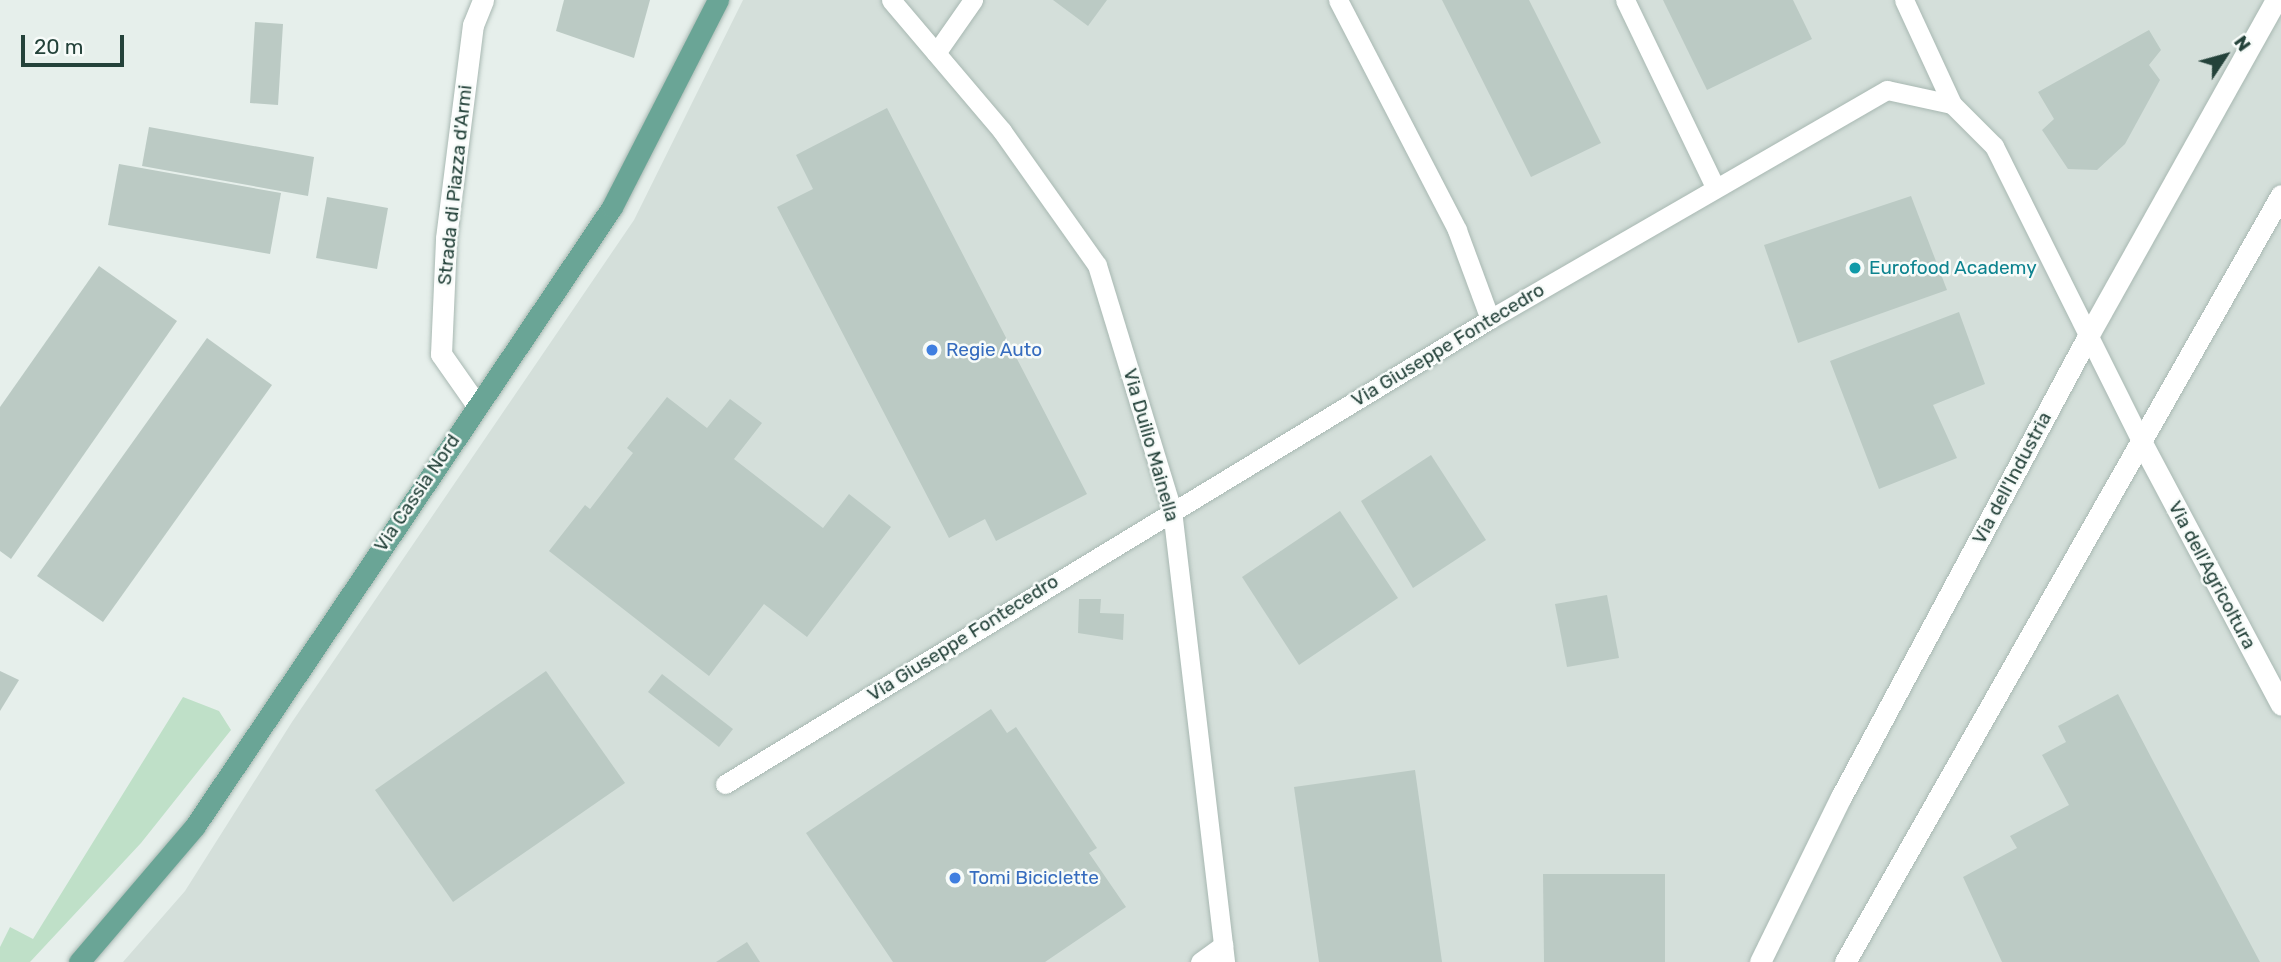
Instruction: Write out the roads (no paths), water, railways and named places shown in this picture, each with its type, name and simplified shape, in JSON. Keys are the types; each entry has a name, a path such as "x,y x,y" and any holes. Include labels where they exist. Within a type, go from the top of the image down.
{"main road":[{"name":"Via Cassia Nord","path":"79,962 195,826 476,404 612,207 718,0"}],"street":[{"name":"Strada di Piazza d'Armi","path":"476,404 441,354 446,238 473,25 483,0"},
{"name":"Via dell'Industria","path":"1760,962 1841,797 2087,338 2276,0"},
{"path":"1845,962 2143,445 2281,195"},
{"name":"Via dell'Agricoltura","path":"2143,445 2281,705"}],"lane":[{"name":"Via Duilio Mainella","path":"891,0 1002,131 1097,265 1172,510 1224,954"},
{"path":"936,53 973,0"},
{"path":"1338,0 1457,230 1490,319"},
{"path":"1625,0 1715,187"},
{"path":"1904,0 1952,104 1994,146 2087,338 2143,445"},
{"name":"Via Giuseppe Fontecedro","path":"725,784 1490,319 1887,90 1952,104"},
{"path":"1200,962 1224,954"}],"place":[{"name":"Eurofood Academy","path":"1855,268"},
{"name":"Regie Auto","path":"932,350"},
{"name":"Tomi Biciclette","path":"955,878"}]}
